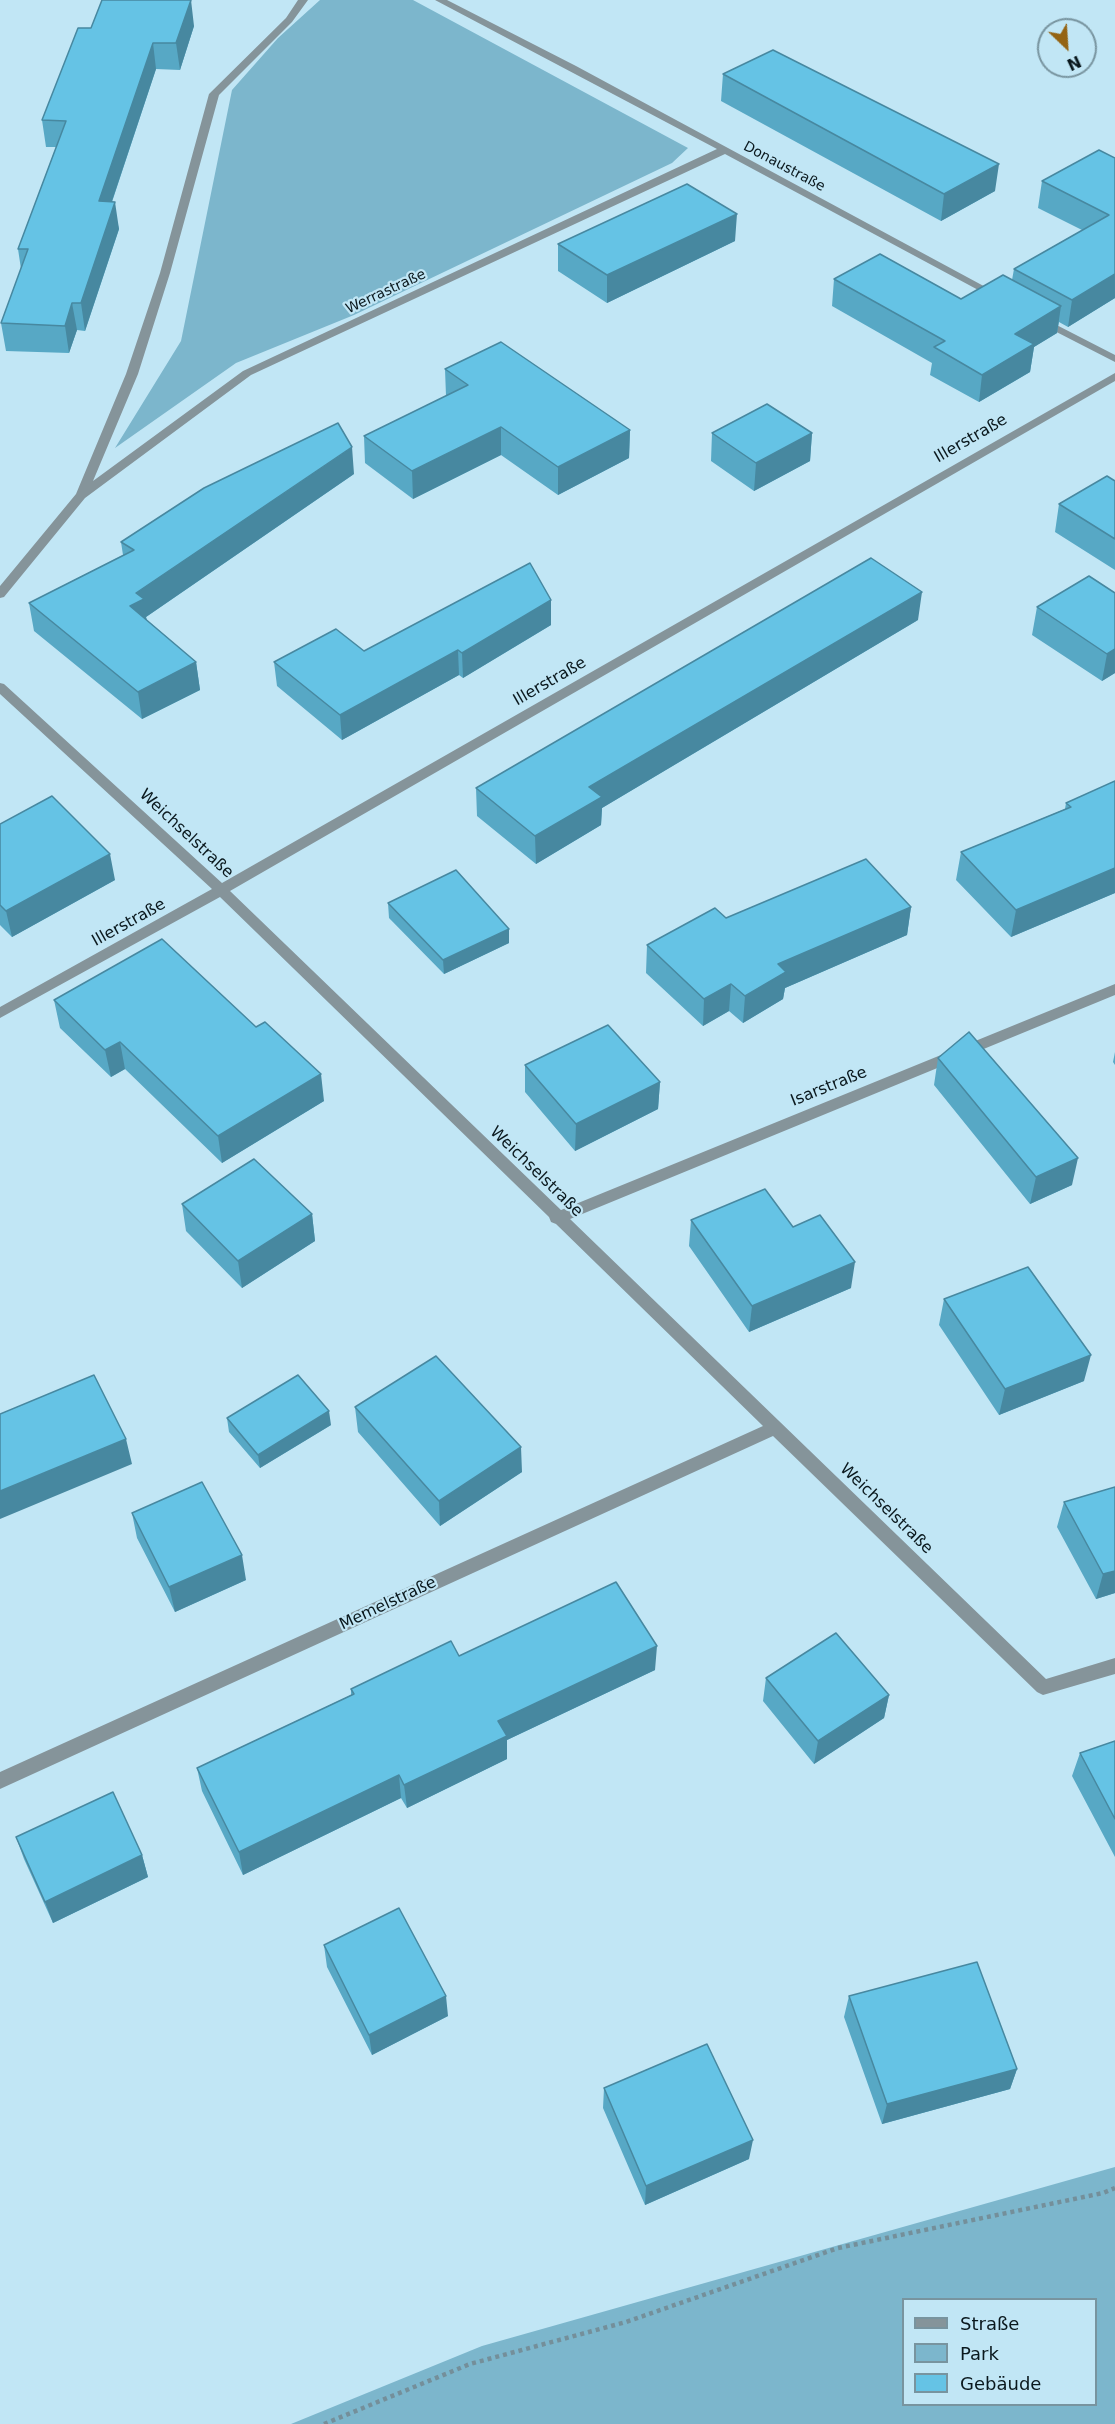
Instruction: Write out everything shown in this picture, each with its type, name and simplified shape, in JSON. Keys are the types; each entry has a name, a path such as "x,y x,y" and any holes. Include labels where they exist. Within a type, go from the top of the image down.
{"street":[{"name":"Werrastraße","path":"81,495 132,374 165,273 214,94 289,20 303,0"},
{"name":"Donaustraße","path":"440,0 1012,304"},
{"name":"Werrastraße","path":"0,594 81,495 247,373 723,150"},
{"path":"1033,315 1115,359"},
{"name":"Illerstraße","path":"0,1013 221,891 1115,376"},
{"name":"Weichselstraße","path":"0,687 221,891 556,1218 776,1426 1043,1687 1115,1666"},
{"name":"Isarstraße","path":"556,1218 1115,989"},
{"name":"Memelstraße","path":"0,1781 776,1426"}],"path":[{"path":"324,2424 470,2364 627,2322 838,2248 1103,2193 1115,2188"}],"green space":[{"path":"320,0 413,0 688,148 672,163 354,315 236,363 115,448 181,341 232,90 278,38"},
{"path":"1115,2167 1115,2424 291,2424 482,2346"}],"building":[{"path":"102,0 191,0 176,43 153,43 99,201 115,202 81,303 72,303 65,326 1,323 28,249 18,249 66,121 42,120 78,28 91,28"},
{"path":"773,50 999,164 944,194 723,74"},
{"path":"1099,150 1115,158 1115,274 1072,300 1014,269 1109,215 1042,181"},
{"path":"687,184 737,214 607,275 558,244"},
{"path":"880,254 961,299 1003,275 1061,306 1015,334 1034,344 982,375 934,347 945,341 834,279"},
{"path":"501,342 630,430 558,467 501,427 412,471 364,436 468,385 445,369"},
{"path":"767,404 812,433 756,463 712,433"},
{"path":"338,423 352,447 136,593 144,599 130,606 196,662 138,692 29,603 134,550 121,542 204,488"},
{"path":"1107,476 1115,481 1115,539 1059,504"},
{"path":"871,558 922,592 589,787 602,797 535,836 476,788"},
{"path":"530,563 551,600 462,653 458,650 340,715 274,662 336,629 364,651"},
{"path":"1089,576 1115,593 1115,649 1107,654 1037,607"},
{"path":"1115,781 1115,868 1016,910 961,852 1071,807 1066,803"},
{"path":"52,796 110,854 6,911 0,905 0,824"},
{"path":"866,859 911,907 778,964 786,972 745,996 731,984 704,999 647,945 715,908 726,918"},
{"path":"456,870 509,929 443,960 388,903"},
{"path":"162,939 256,1027 265,1022 321,1074 218,1136 120,1042 105,1050 54,1000"},
{"path":"608,1025 660,1082 576,1124 525,1065"},
{"path":"969,1032 1078,1158 1036,1177 938,1058"},
{"path":"254,1159 312,1214 238,1261 182,1204"},
{"path":"765,1189 793,1227 820,1215 855,1262 752,1306 691,1220"},
{"path":"1028,1267 1091,1355 1005,1389 944,1299"},
{"path":"436,1356 521,1447 439,1501 355,1407"},
{"path":"94,1375 126,1439 0,1491 0,1414"},
{"path":"298,1375 329,1411 258,1455 227,1418"},
{"path":"202,1482 242,1555 169,1587 132,1513"},
{"path":"1115,1487 1115,1571 1103,1574 1064,1502"},
{"path":"616,1582 657,1646 498,1721 507,1736 404,1785 399,1775 239,1852 197,1768 354,1694 351,1689 451,1641 459,1656"},
{"path":"836,1633 889,1695 818,1741 766,1678"},
{"path":"1115,1741 1115,1819 1080,1753"},
{"path":"113,1792 142,1855 45,1902 16,1837"},
{"path":"399,1908 446,1996 369,2035 324,1945"},
{"path":"977,1962 1017,2069 887,2104 849,1996"},
{"path":"707,2044 753,2140 646,2186 604,2088"}]}
